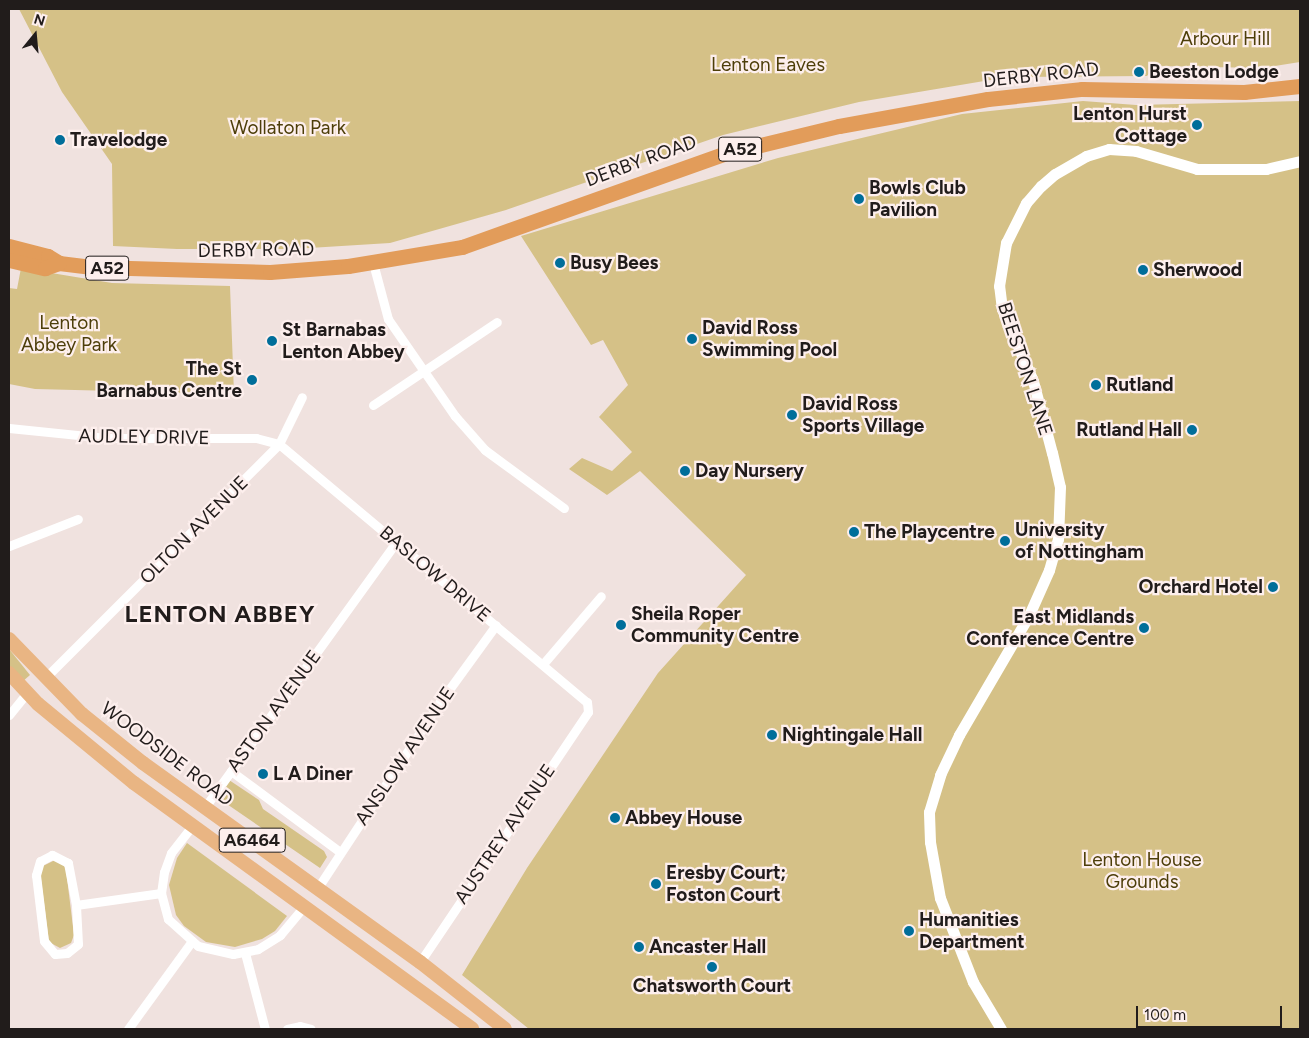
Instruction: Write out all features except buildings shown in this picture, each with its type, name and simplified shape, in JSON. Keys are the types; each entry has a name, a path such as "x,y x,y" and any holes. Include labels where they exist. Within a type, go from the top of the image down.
{"highway":[{"name":"DERBY ROAD","path":"9,260 45,268 59,263 134,269 270,272 373,263 462,247 722,154 839,126 988,99 1082,89 1244,92 1300,86"},
{"name":"DERBY ROAD","path":"9,246 48,256 59,263"}],"main road":[{"name":"WOODSIDE ROAD","path":"9,639 44,678 112,739 420,962 486,1012 505,1029"},
{"name":"A6464","path":"9,673 27,694 134,784 472,1029"},
{"path":"303,908 317,889"},
{"path":"472,1029 486,1012"}],"street":[{"name":"BEESTON LANE","path":"1001,1029 973,982 940,898 930,842 929,812 940,775 959,735 1029,615 1050,570 1058,539 1060,487 1054,462 1033,381 1002,309 1000,286 1006,244 1026,203 1041,186 1086,156 1108,149 1136,151 1198,169 1266,168 1300,161"},
{"path":"373,263 384,311 424,371 478,443 564,508"},
{"path":"373,405 497,322"},
{"name":"OLTON AVENUE","path":"44,678 279,444 302,398"},
{"name":"AUDLEY DRIVE","path":"9,428 116,438 256,438 279,444"},
{"name":"BASLOW DRIVE","path":"279,444 543,664 589,705"},
{"path":"536,502 541,492"},
{"path":"9,546 78,519"},
{"name":"ASTON AVENUE","path":"206,807 396,542"},
{"path":"543,664 600,596"},
{"name":"ANSLOW AVENUE","path":"317,889 340,852 496,625"},
{"path":"9,715 27,694"},
{"name":"AUSTREY AVENUE","path":"420,962 588,712 589,705"},
{"name":"WOODSIDE ROAD","path":"231,771 340,852"},
{"path":"192,826 171,853 164,872 161,893 168,919 192,941 219,953 245,953 280,936 303,908"},
{"path":"58,856 68,863 76,905 78,944 67,954 55,954 44,941 36,875 40,862 58,856"},
{"path":"76,905 161,893"},
{"path":"128,1029 192,941"},
{"path":"245,953 265,1029"},
{"path":"287,1029 300,1026 311,1029"}],"green space":[{"name":"Wollaton Park","path":"19,9 1300,9 1300,62 1263,68 1155,66 1147,76 1008,77 859,102 723,135 506,210 390,243 293,249 177,249 113,246 112,164 62,92"},
{"name":"University of Nottingham","path":"1083,101 1136,105 1300,101 1300,1029 529,1029 462,975 527,868 658,673 746,575 640,471 607,495 569,469 582,458 612,471 632,452 599,417 628,385 603,340 591,345 521,236 778,158 962,114"},
{"name":"Lenton Abbey Park","path":"21,268 112,283 230,286 234,394 35,389 9,384 9,288 17,289"},
{"path":"9,649 30,675 22,682 9,668"},
{"path":"229,780 259,800 263,809 324,851 327,857 320,868 221,800 220,793"},
{"path":"187,843 287,916 275,931 262,939 235,947 206,942 184,926 176,915 169,885 177,858"},
{"path":"55,860 64,865 66,870 74,935 71,943 60,948 49,942 40,871 43,866"}],"place":[{"name":"Beeston Lodge","path":"1139,72"},
{"name":"Lenton Hurst Cottage","path":"1197,125"},
{"name":"Travelodge","path":"60,140"},
{"name":"Bowls Club Pavilion","path":"859,199"},
{"name":"Busy Bees","path":"560,263"},
{"name":"Sherwood","path":"1143,270"},
{"name":"David Ross Swimming Pool","path":"692,339"},
{"name":"St Barnabas Lenton Abbey","path":"272,341"},
{"name":"The St Barnabus Centre","path":"252,380"},
{"name":"Rutland","path":"1096,385"},
{"name":"David Ross Sports Village","path":"792,415"},
{"name":"Rutland Hall","path":"1192,430"},
{"name":"Day Nursery","path":"685,471"},
{"name":"The Playcentre","path":"854,532"},
{"name":"University of Nottingham","path":"1005,541"},
{"name":"Orchard Hotel","path":"1273,587"},
{"name":"Sheila Roper Community Centre","path":"621,625"},
{"name":"East Midlands Conference Centre","path":"1144,628"},
{"name":"Nightingale Hall","path":"772,735"},
{"name":"L A Diner","path":"263,774"},
{"name":"Abbey House","path":"615,818"},
{"name":"Eresby Court; Foston Court","path":"656,884"},
{"name":"Humanities Department","path":"909,931"},
{"name":"Ancaster Hall","path":"639,947"},
{"name":"Chatsworth Court","path":"712,967"}],"district":[{"name":"LENTON ABBEY","path":"220,614"}],"park label":[{"name":"Arbour Hill","path":"1225,39"},
{"name":"Lenton Eaves","path":"768,65"},
{"name":"Lenton House Grounds","path":"1142,871"}]}
